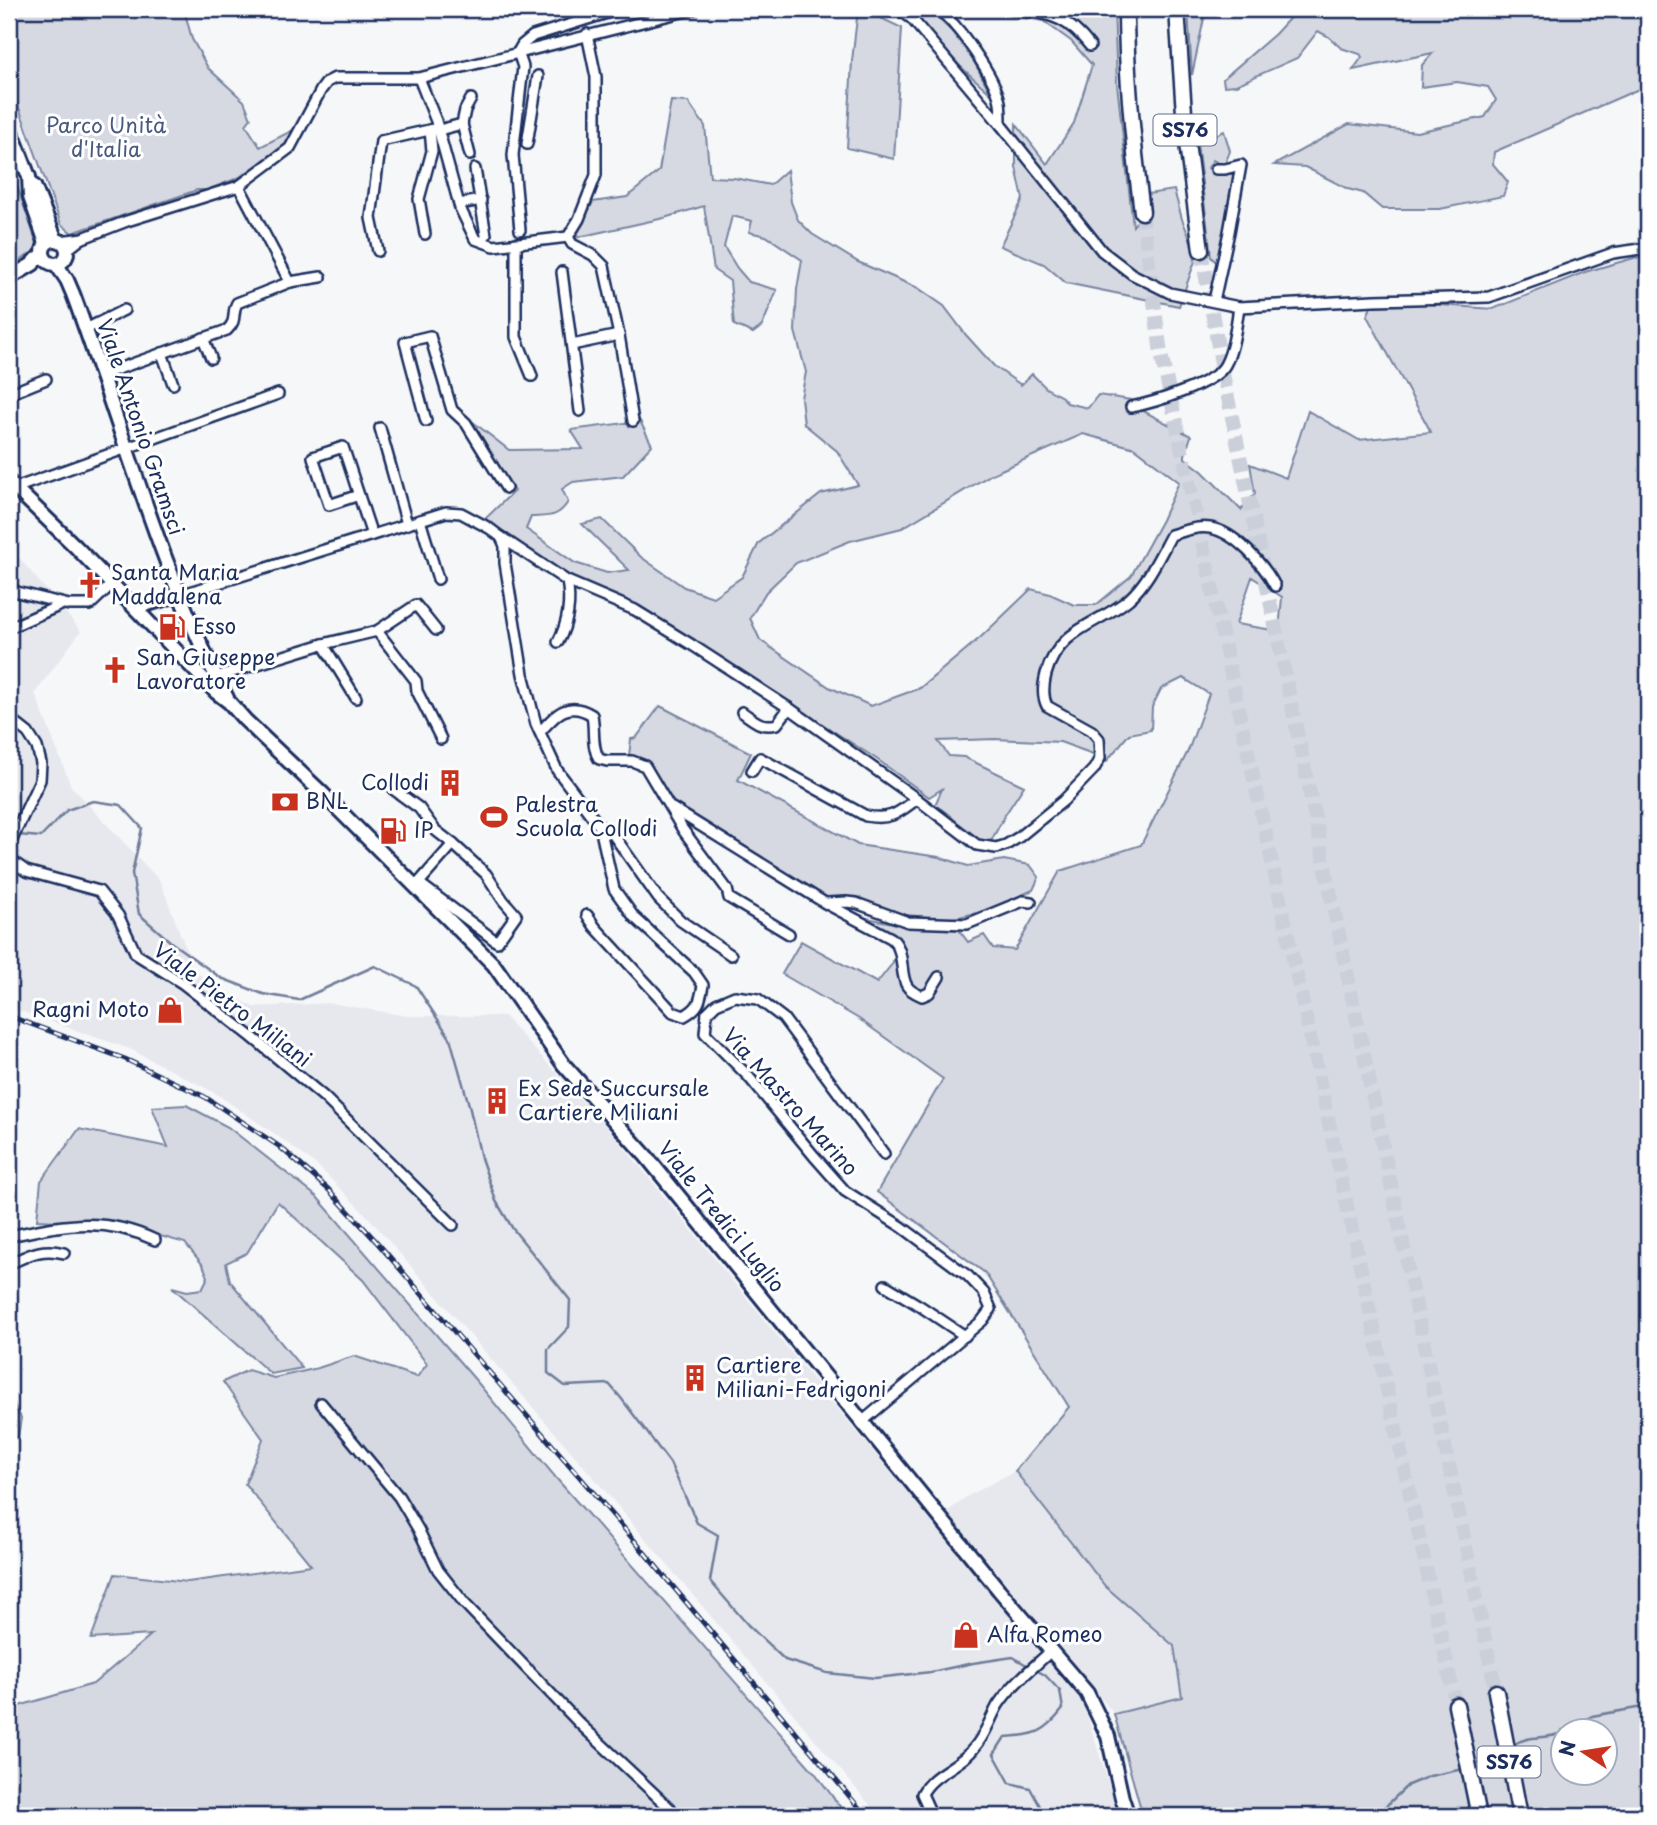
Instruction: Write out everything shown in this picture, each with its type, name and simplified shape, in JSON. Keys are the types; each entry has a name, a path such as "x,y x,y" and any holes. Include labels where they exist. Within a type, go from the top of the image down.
{"highway":[{"name":"SS76","path":"1126,9 1131,128 1142,212"},
{"name":"SS76","path":"1177,9 1185,128 1201,250"},
{"name":"SS76","path":"1496,1692 1520,1816"},
{"name":"SS76","path":"1457,1712 1479,1816"}],"main road":[{"name":"Viale Antonio Gramsci","path":"9,125 30,180 36,188 61,273 86,329 180,595 229,702"},
{"path":"9,278 33,264 36,265 55,251"},
{"path":"12,485 76,547 107,589 135,608 216,692 229,702"},
{"name":"Viale Tredici Luglio","path":"229,702 418,885 494,965 564,1065 646,1156 982,1570 1087,1693 1108,1736 1128,1816"}],"street":[{"path":"518,52 533,36 620,9"},
{"path":"55,251 127,221 239,186 290,148 327,82 335,78 419,78 694,9"},
{"path":"899,9 912,19 1001,125 1102,251 1132,274 1170,293 1239,306 1489,297 1613,253 1648,248"},
{"path":"938,9 971,46 991,82 1000,101 1001,125"},
{"path":"1022,9 1050,14 1077,30 1090,46"},
{"path":"419,78 459,204 475,239 494,246 568,236 579,219 596,175 596,77 587,34"},
{"path":"518,52 523,67 513,155 520,230"},
{"path":"527,144 538,76"},
{"path":"470,155 462,124 471,99"},
{"path":"517,123 530,125"},
{"path":"378,251 371,218 381,141 462,124"},
{"path":"425,234 419,199 436,129"},
{"path":"1214,301 1241,165 1216,169"},
{"path":"475,169 486,235"},
{"path":"239,186 290,282"},
{"path":"459,204 481,200"},
{"path":"568,236 572,244 604,266 633,421"},
{"path":"516,243 516,337 532,376"},
{"path":"562,272 580,411"},
{"path":"101,375 227,330 235,318 234,308 237,303 290,282 321,277"},
{"path":"1131,407 1150,403 1218,374 1228,356 1239,306"},
{"path":"86,329 124,310"},
{"path":"572,345 619,335"},
{"path":"426,421 405,342 430,336 452,410 466,423 506,488"},
{"path":"203,338 211,358"},
{"path":"162,353 173,384"},
{"path":"9,394 46,379"},
{"path":"12,485 278,394"},
{"path":"380,428 407,524"},
{"path":"359,495 329,505 313,457 343,447 359,495 372,535"},
{"path":"135,608 446,512 461,513 489,528 567,581 635,610 692,645 789,708 977,845 996,848 1006,845 1040,822 1094,769 1100,758 1099,739 1093,731 1047,706 1043,688 1047,671 1058,650 1074,632 1129,598 1148,577 1171,535 1213,528 1252,553 1267,570 1275,586"},
{"path":"420,520 439,579"},
{"path":"501,537 505,546 505,563 523,674 536,724 557,770 600,827 614,889 634,917 694,972 703,985 695,1010 684,1016 673,1012 587,915"},
{"path":"558,642 564,632 569,607 567,581"},
{"path":"9,587 17,592 69,606 90,605 107,589"},
{"path":"9,628 63,604"},
{"path":"216,677 323,644 377,631 416,605 436,630"},
{"path":"377,631 416,681 417,691 441,739"},
{"path":"323,644 356,698"},
{"path":"540,732 554,716 568,708 582,708 592,715 594,752 599,759 632,761 645,766 683,830 727,889 732,900 789,934"},
{"path":"742,712 768,726 777,724 789,708"},
{"name":"Viale Pietro Miliani","path":"9,718 28,733 37,747 41,763 40,780 9,846 12,860 26,871 99,891 118,915 136,954 182,983 324,1097 453,1225"},
{"path":"752,771 760,758 866,816 879,818 895,815 917,799"},
{"path":"393,789 419,808 435,830 453,844 418,885"},
{"path":"671,807 825,903 891,938 897,943 906,985 915,993 922,996 929,993 939,977"},
{"path":"600,827 612,833 658,898 681,921 731,955"},
{"name":"Viale Tredici Luglio","path":"418,885 497,942 516,915 486,874 453,844"},
{"path":"825,903 856,903 908,922 967,924 1023,901 1031,902"},
{"path":"695,1010 707,1013 716,1004 735,996 758,999 783,1018 884,1154"},
{"name":"Via Mastro Marino","path":"707,1013 705,1033 748,1076 845,1191 902,1227 968,1276 984,1293 990,1308 982,1321 863,1421"},
{"path":"9,1236 70,1224 102,1224 155,1240"},
{"path":"9,1264 25,1255 50,1249 64,1253"},
{"path":"885,1285 965,1336"},
{"path":"321,1403 399,1497 438,1570 465,1604 579,1724 678,1816"},
{"path":"932,1816 922,1794 926,1785 958,1763 974,1748 998,1705 1013,1686 1052,1650"}],"shaded area":[{"path":"9,546 81,631 35,693 71,786 160,881 195,972 253,1007 330,1003 407,1016 504,1016 619,1141 806,1371 1082,1700 1119,1816 877,1816 600,1485 369,1218 318,1166 215,1093 130,1049 9,1007"},
{"path":"1015,1471 1105,1586 1174,1646 1183,1697 1114,1714 947,1512 966,1497"}],"green space":[{"name":"Parco Unità d'Italia","path":"9,9 182,9 192,39 208,68 244,101 251,118 246,125 260,147 297,128 284,148 238,178 72,233 61,224 9,80"},
{"path":"858,9 902,28 894,159 847,148"},
{"path":"908,9 928,9 965,44 991,94 960,66"},
{"path":"975,9 1114,9 1117,84 1133,226 1148,207 1147,194 1174,190 1194,249 1195,261 1179,306 1066,283 1044,264 1000,246 1023,199 1016,167 1016,124 1047,164 1074,123 1092,65 1071,41 1043,21"},
{"path":"1188,9 1206,9 1192,75"},
{"path":"1298,9 1648,9 1648,85 1494,152 1493,164 1508,182 1503,196 1440,209 1382,209 1363,193 1348,189 1305,167 1274,165 1349,124 1417,132 1485,117 1496,100 1488,87 1457,82 1421,87 1422,65 1433,53 1353,70 1362,57 1360,54 1341,48 1318,31 1297,58 1236,85 1224,86 1223,79 1275,34"},
{"path":"671,101 688,102 705,126 710,177 734,178 770,185 787,170 791,202 798,220 812,234 858,262 918,288 944,306 994,366 1021,385 1032,374 1067,403 1088,408 1098,395 1131,400 1145,412 1191,436 1185,458 1241,510 1255,494 1250,464 1286,478 1308,411 1359,440 1431,432 1367,316 1374,300 1493,309 1585,272 1634,258 1648,258 1648,1816 1143,1816 1114,1714 1182,1697 1174,1646 1105,1586 1015,1471 1069,1407 985,1273 877,1192 943,1079 859,1019 782,974 801,941 877,983 892,964 901,942 885,929 861,917 909,926 959,930 968,942 984,935 993,948 1015,950 1060,871 1141,845 1188,751 1209,694 1183,678 1161,689 1152,707 1151,730 1129,734 1106,762 1093,754 1060,742 995,739 938,741 949,756 964,757 1024,786 989,845 972,846 957,822 935,805 942,789 929,797 878,760 714,654 635,606 572,579 485,519 514,491 459,411 509,450 583,449 571,430 640,421 652,445 623,476 573,482 562,489 568,502 561,511 552,515 531,517 526,529 575,563 607,573 629,570 582,524 602,519 641,557 684,587 713,597 742,577 759,543 821,494 858,485 837,451 804,424 801,398 806,372 795,331 797,289 802,260 766,236 749,232 752,221 732,216 724,247 749,282 777,290 762,326 753,333 734,325 730,281 714,270 704,206 574,238 593,202 627,197 659,171","holes":["1083,434 1135,448 1179,482 1162,520 1131,576 1096,605 1074,605 1031,589 981,637 920,688 871,706 829,687 760,640 750,618 766,592 796,563 850,541 902,528 992,474","1252,577 1282,597 1279,631 1236,624"]},
{"path":"1224,131 1230,151 1224,166 1213,160 1208,168 1216,174 1230,171 1236,180 1237,195 1216,262 1211,257 1197,143"},
{"path":"9,163 37,250 9,267"},
{"path":"660,706 751,753 738,780 858,845 939,857 968,866 1004,860 1030,865 1039,877 1033,890 985,911 950,919 895,914 851,906 822,896 676,810 648,762 629,756 631,739 636,738"},
{"path":"186,1105 228,1127 317,1197 478,1383 556,1478 815,1773 847,1816 9,1816 9,1709 93,1684 151,1635 91,1639 115,1574 188,1582 311,1565 245,1484 263,1439 223,1382 248,1370 274,1378 354,1356 417,1377 427,1364 363,1280 278,1202 247,1253 226,1263 230,1281 302,1368 271,1374 172,1287 187,1291 202,1289 208,1277 203,1265 185,1243 119,1224 37,1220 41,1181 79,1129 168,1147 152,1107"},
{"path":"9,1395 21,1418 18,1437 9,1441"}],"waterway":[{"path":"18,835 41,837 67,810 93,801 121,805 142,828 132,873 139,914 172,943 221,978 263,994 299,1000 375,966 416,986 450,1038 481,1158 496,1201 513,1229 570,1300 569,1327 548,1349 548,1373 565,1386 609,1384 621,1398 670,1463 697,1523 718,1535 710,1581 748,1625 785,1660 827,1673 875,1678 931,1672 1013,1657 1030,1667"},
{"path":"1036,1670 1045,1675 1060,1691 1063,1709 1050,1724 1038,1732 1005,1737 994,1754 1010,1783 1030,1788 1040,1806 1042,1816"},
{"path":"1592,1716 1648,1706"},
{"path":"1513,1745 1525,1739 1548,1736"},
{"path":"1472,1766 1503,1750"},
{"path":"1372,1816 1408,1785 1430,1776 1463,1769"}],"tunnel":[{"path":"1142,212 1161,354 1456,1705"},
{"path":"1201,250 1222,369 1496,1692"}],"railway":[{"path":"9,1016 125,1059 205,1097 280,1147 328,1189 617,1520 866,1816"}],"place":[{"name":"Santa Maria Maddalena","path":"90,585"},
{"name":"Esso","path":"172,627"},
{"name":"San Giuseppe Lavoratore","path":"115,670"},
{"name":"Collodi","path":"450,783"},
{"name":"BNL","path":"285,802"},
{"name":"Palestra Scuola Collodi","path":"494,817"},
{"name":"IP","path":"393,831"},
{"name":"Ragni Moto","path":"170,1010"},
{"name":"Ex Sede Succursale Cartiere Miliani","path":"497,1101"},
{"name":"Cartiere Miliani-Fedrigoni","path":"695,1378"},
{"name":"Alfa Romeo","path":"966,1635"}]}
